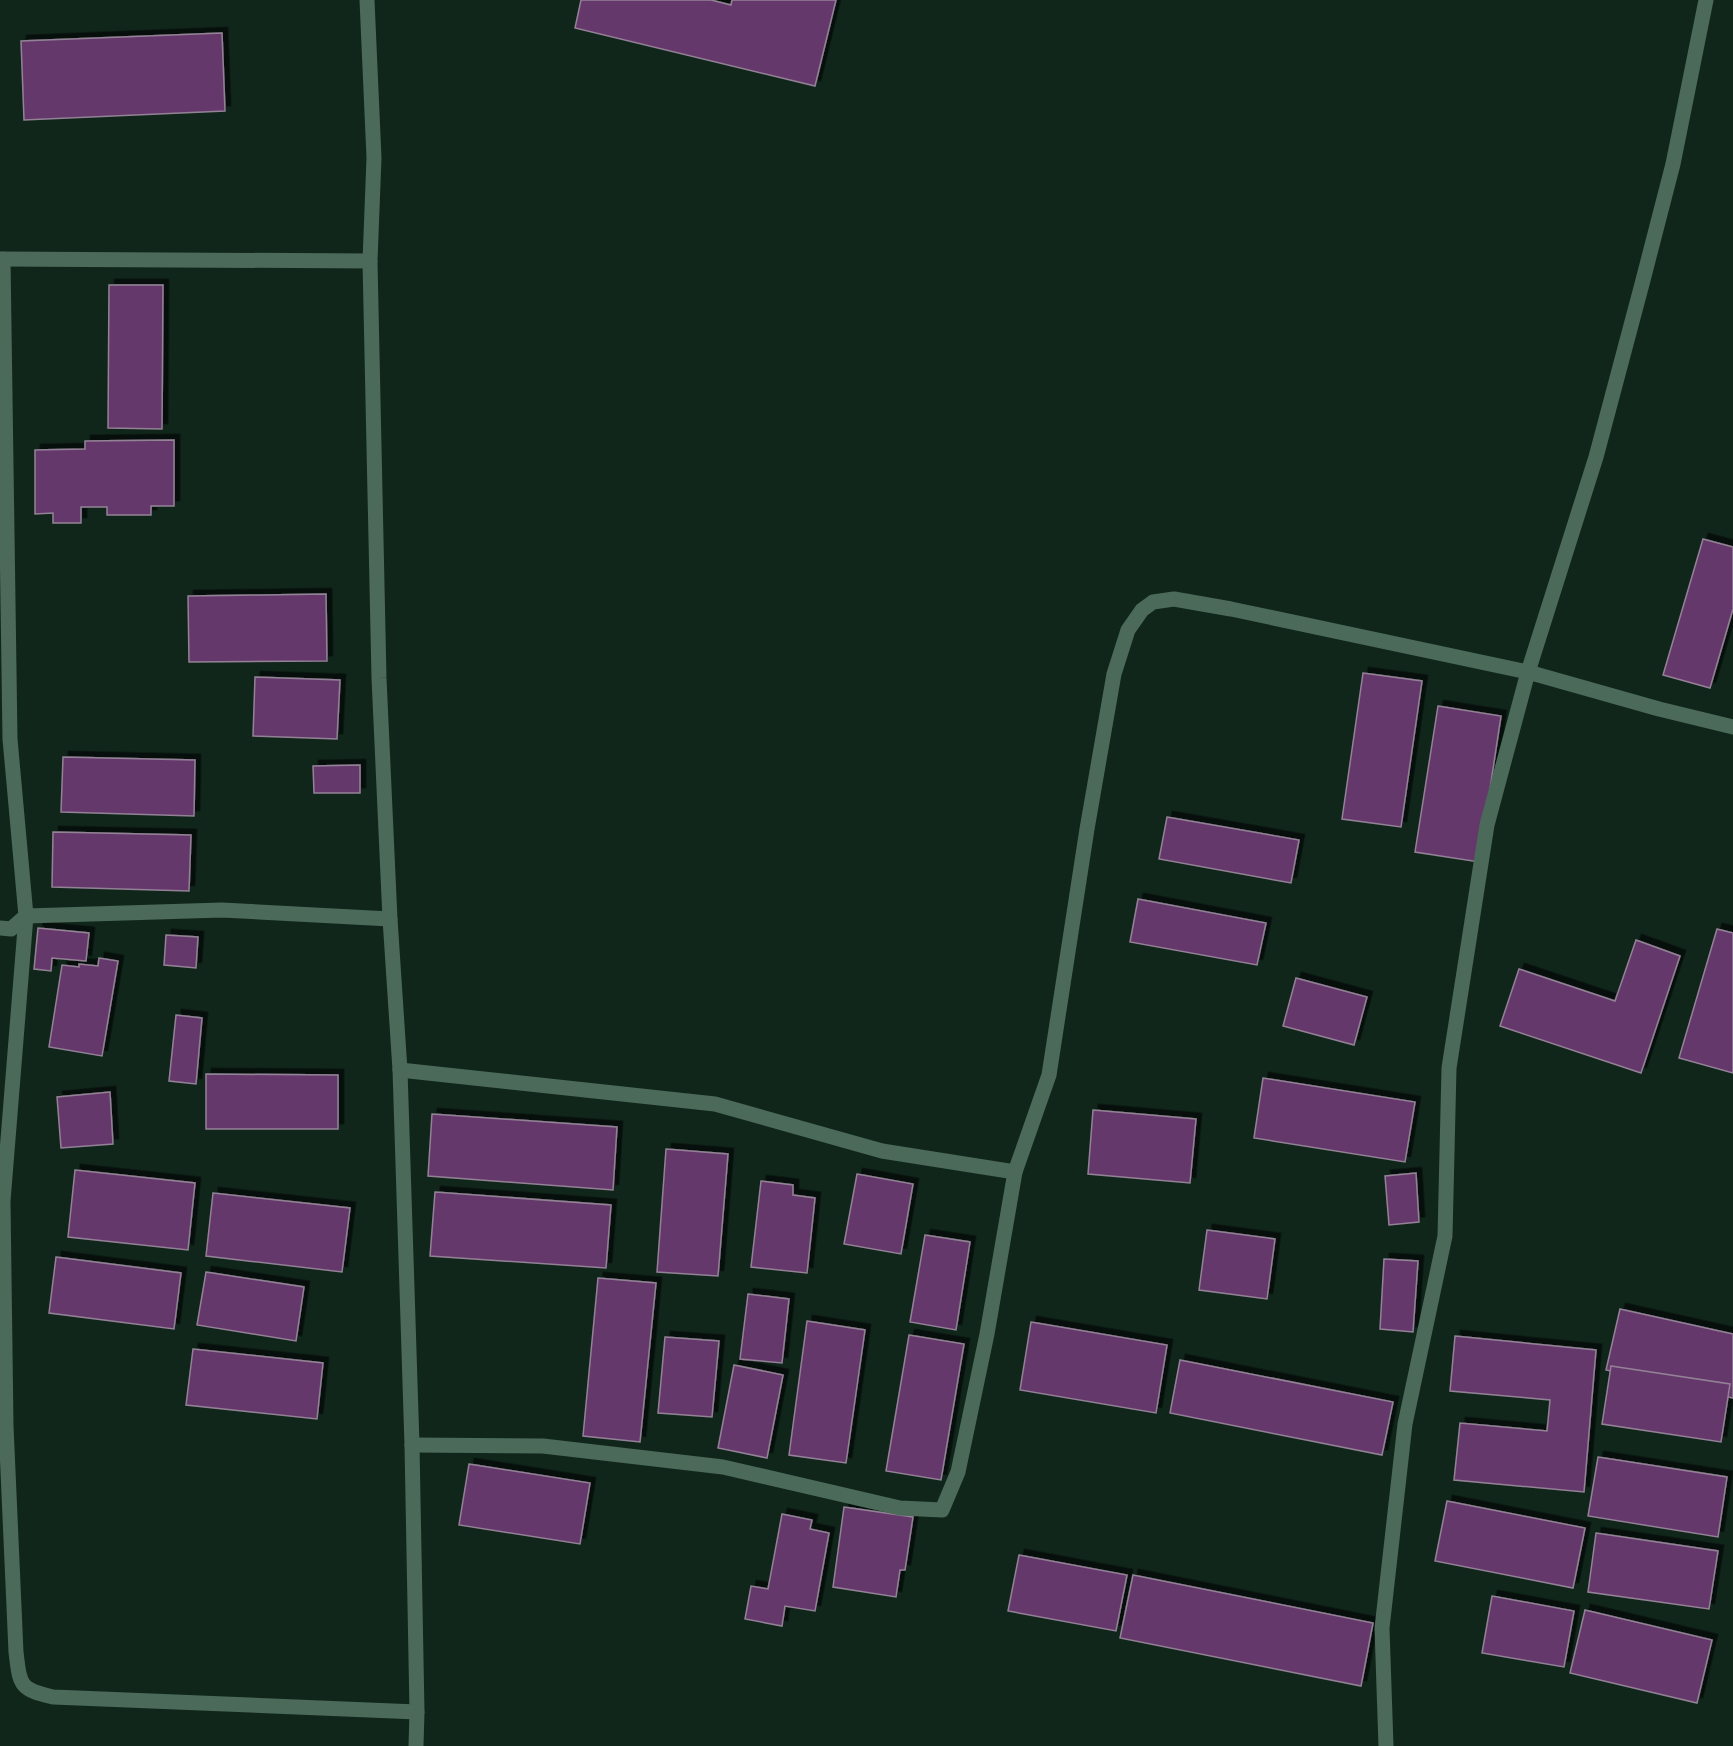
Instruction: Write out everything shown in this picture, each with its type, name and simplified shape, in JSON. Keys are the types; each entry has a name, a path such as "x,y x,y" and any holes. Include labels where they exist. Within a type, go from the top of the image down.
{"street":[{"path":"367,0 374,158 370,261 379,678 390,919 400,1070 412,1445 416,1746"},
{"path":"1386,1746 1382,1628 1405,1424 1445,1236 1449,1068 1487,825 1528,672 1596,457 1642,284 1673,164 1706,0"},
{"path":"370,261 1,259 10,739 26,916 3,1201 6,1426 16,1652 19,1679 31,1692 53,1697 417,1712"},
{"path":"412,1445 543,1446 723,1467 900,1508 942,1510 958,1472 987,1334 1015,1172 1049,1075 1087,828 1114,674 1128,630 1142,610 1153,602 1174,598 1528,672 1733,727"},
{"path":"0,928 10,929 26,916 222,910 390,919"},
{"path":"400,1070 715,1104 882,1151 1015,1172"}],"building":[{"path":"581,0 711,0 731,5 732,0 836,0 815,86 575,28"},
{"path":"222,33 225,111 24,120 21,41"},
{"path":"109,285 163,285 162,429 108,428"},
{"path":"174,440 174,506 151,506 151,515 107,515 107,507 81,507 81,523 53,523 53,513 35,514 35,450 85,449 85,441"},
{"path":"1703,539 1733,547 1733,609 1710,688 1663,675"},
{"path":"326,594 327,661 189,662 188,596"},
{"path":"1363,673 1422,681 1401,827 1342,819"},
{"path":"255,677 340,680 337,739 253,736"},
{"path":"1438,706 1501,716 1479,862 1415,852"},
{"path":"63,757 195,760 194,816 61,812"},
{"path":"360,765 360,793 314,793 313,766"},
{"path":"1167,817 1299,840 1291,883 1159,859"},
{"path":"53,832 191,835 189,891 52,887"},
{"path":"1138,899 1266,923 1257,965 1130,942"},
{"path":"38,928 89,933 86,961 52,958 51,971 34,969"},
{"path":"1717,929 1733,933 1733,1073 1679,1058"},
{"path":"166,935 198,937 196,968 164,965"},
{"path":"1636,940 1680,956 1641,1073 1500,1026 1519,969 1615,1001"},
{"path":"99,958 118,961 102,1056 49,1047 62,965 98,966"},
{"path":"1296,978 1367,997 1354,1045 1283,1026"},
{"path":"176,1015 202,1018 196,1084 169,1081"},
{"path":"206,1074 338,1075 338,1129 206,1129"},
{"path":"1263,1078 1415,1102 1405,1162 1254,1138"},
{"path":"110,1092 113,1144 61,1148 57,1097"},
{"path":"1093,1110 1196,1119 1190,1183 1088,1174"},
{"path":"432,1114 617,1127 613,1190 428,1176"},
{"path":"666,1149 728,1154 718,1276 657,1272"},
{"path":"75,1170 195,1183 188,1250 68,1237"},
{"path":"1416,1173 1419,1222 1389,1225 1385,1176"},
{"path":"857,1174 913,1184 901,1254 844,1244"},
{"path":"761,1181 793,1185 793,1195 815,1198 807,1273 751,1267"},
{"path":"435,1192 611,1205 606,1268 430,1256"},
{"path":"213,1193 350,1208 342,1272 206,1256"},
{"path":"1207,1230 1275,1239 1267,1299 1199,1290"},
{"path":"925,1235 970,1242 956,1330 910,1322"},
{"path":"56,1257 181,1273 174,1329 49,1313"},
{"path":"1384,1259 1418,1261 1413,1332 1380,1329"},
{"path":"206,1272 304,1287 296,1341 197,1325"},
{"path":"598,1278 656,1283 640,1442 583,1436"},
{"path":"748,1294 789,1299 782,1363 740,1359"},
{"path":"1620,1309 1733,1334 1733,1398 1606,1370"},
{"path":"807,1321 865,1330 846,1463 789,1455"},
{"path":"1031,1322 1167,1345 1156,1413 1020,1390"},
{"path":"909,1335 964,1344 941,1480 886,1471"},
{"path":"1455,1336 1596,1350 1584,1492 1454,1480 1460,1423 1547,1431 1550,1400 1450,1391"},
{"path":"665,1337 719,1341 712,1417 658,1413"},
{"path":"193,1349 323,1363 317,1419 186,1405"},
{"path":"1180,1360 1393,1402 1382,1455 1170,1413"},
{"path":"734,1365 783,1375 767,1458 718,1448"},
{"path":"1611,1366 1730,1384 1721,1442 1602,1424"},
{"path":"1598,1457 1727,1477 1718,1537 1588,1516"},
{"path":"469,1464 590,1483 580,1544 459,1525"},
{"path":"1447,1501 1585,1528 1573,1588 1435,1561"},
{"path":"844,1507 913,1517 905,1570 900,1570 896,1597 833,1587"},
{"path":"782,1514 812,1520 810,1529 829,1533 815,1611 785,1606 782,1626 745,1619 751,1586 768,1589"},
{"path":"1596,1533 1718,1551 1709,1609 1588,1592"},
{"path":"1019,1555 1127,1575 1116,1631 1008,1611"},
{"path":"1133,1575 1373,1623 1361,1686 1120,1638"},
{"path":"1492,1596 1574,1611 1564,1667 1482,1653"},
{"path":"1585,1610 1712,1640 1697,1703 1570,1673"}]}
